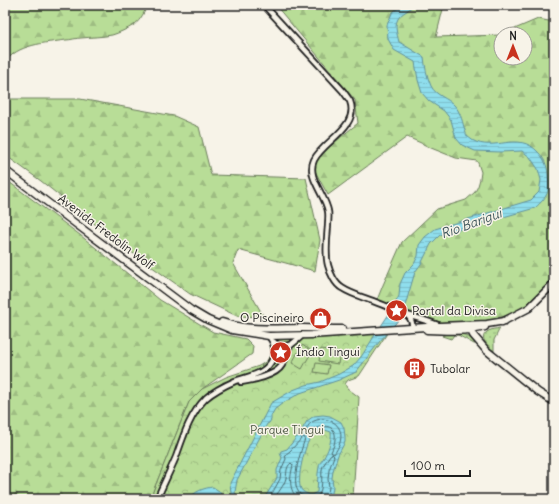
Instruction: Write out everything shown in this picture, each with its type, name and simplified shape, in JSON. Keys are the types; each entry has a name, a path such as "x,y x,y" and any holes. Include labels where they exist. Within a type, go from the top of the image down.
{"main road":[{"name":"Avenida Fredolin Wolf","path":"5,170 194,311 243,330 269,336 302,335 312,332 405,329 440,326 473,327"},
{"name":"Avenida Fredolin Wolf","path":"412,328 438,330 492,326 529,308 554,283"},
{"path":"473,327 486,350 538,392 554,402"},
{"name":"Avenida Fredolin Wolf","path":"243,330 302,328 312,332"},
{"path":"302,328 302,335"},
{"path":"269,336 269,331 271,329"}],"street":[{"path":"264,5 343,91 350,101 352,110 348,122 343,129 319,152 311,169 314,180 326,202 329,212 327,255 328,266 333,277 341,287 354,295 440,326"},
{"path":"406,315 410,317 412,328"},
{"path":"269,336 278,345 285,346 292,344 302,335"},
{"path":"157,499 191,419 198,409 207,398 226,386 258,374 264,370 271,363 274,354 274,342"},
{"path":"226,386 268,376 276,372 281,367 292,344"}],"green space":[{"path":"5,5 148,5 142,16 134,25 117,33 108,36 77,38 50,42 24,48 16,52 5,63"},
{"path":"280,5 444,5 436,37 493,35 493,66 533,66 533,26 522,26 538,19 554,22 554,278 520,311 492,320 442,323 377,300 402,242 437,209 466,200 475,192 481,172 477,161 456,158 407,137 328,195 314,167 326,151 358,123 355,100 277,7"},
{"path":"5,97 7,99 80,99 174,116 199,127 211,175 306,178 320,240 315,271 238,250 233,263 264,317 237,316 190,294 116,241 41,181 5,155"},
{"path":"5,179 80,235 160,300 213,332 246,339 253,346 252,354 202,389 189,402 150,499 5,499"},
{"path":"500,328 494,340 494,351 485,342 484,337 488,331"},
{"name":"Parque Tingui","path":"387,332 359,376 348,380 345,384 347,388 359,397 353,499 150,499 189,402 202,389 226,377 259,366 267,361 271,353 269,336"},
{"path":"446,334 465,335 475,344 458,335 454,335 451,339 442,336"},
{"path":"302,345 312,351 302,369 292,363"},
{"path":"321,349 340,352 338,364 319,361"},
{"path":"316,363 329,365 327,374 314,372"}],"water":[{"name":"Rio Barigui","path":"401,5 413,5 398,19 396,29 399,42 424,57 426,72 431,86 436,92 456,107 467,136 480,143 489,144 514,142 530,146 544,159 549,180 547,193 543,200 535,208 440,235 431,244 421,264 415,272 402,316 356,372 339,380 300,393 275,409 271,416 271,420 267,424 237,480 235,492 238,499 233,499 230,483 271,403 293,390 320,382 353,366 361,357 391,311 399,296 400,284 405,273 414,264 418,256 419,245 425,237 435,229 531,200 539,192 541,180 538,169 530,157 522,151 475,151 462,145 456,138 451,120 444,111 429,101 422,93 415,62 394,50 388,39 387,25 392,13"},
{"path":"314,416 330,416 341,422 344,428 345,442 338,455 333,471 331,499 252,499 253,497 265,497 277,478 277,470 282,458 280,453 281,451 287,449 300,433 307,421","holes":["325,430 331,432 329,446 325,456 319,464 317,492 311,495 305,493 301,489 300,470 306,447 311,437 316,433"]},
{"path":"213,487 219,491 224,499 189,499 200,490"}],"place":[{"name":"Portal da Divisa","path":"397,311"},
{"name":"O Piscineiro","path":"320,318"},
{"name":"Índio Tingui","path":"281,352"},
{"name":"Tubolar","path":"414,369"}]}
